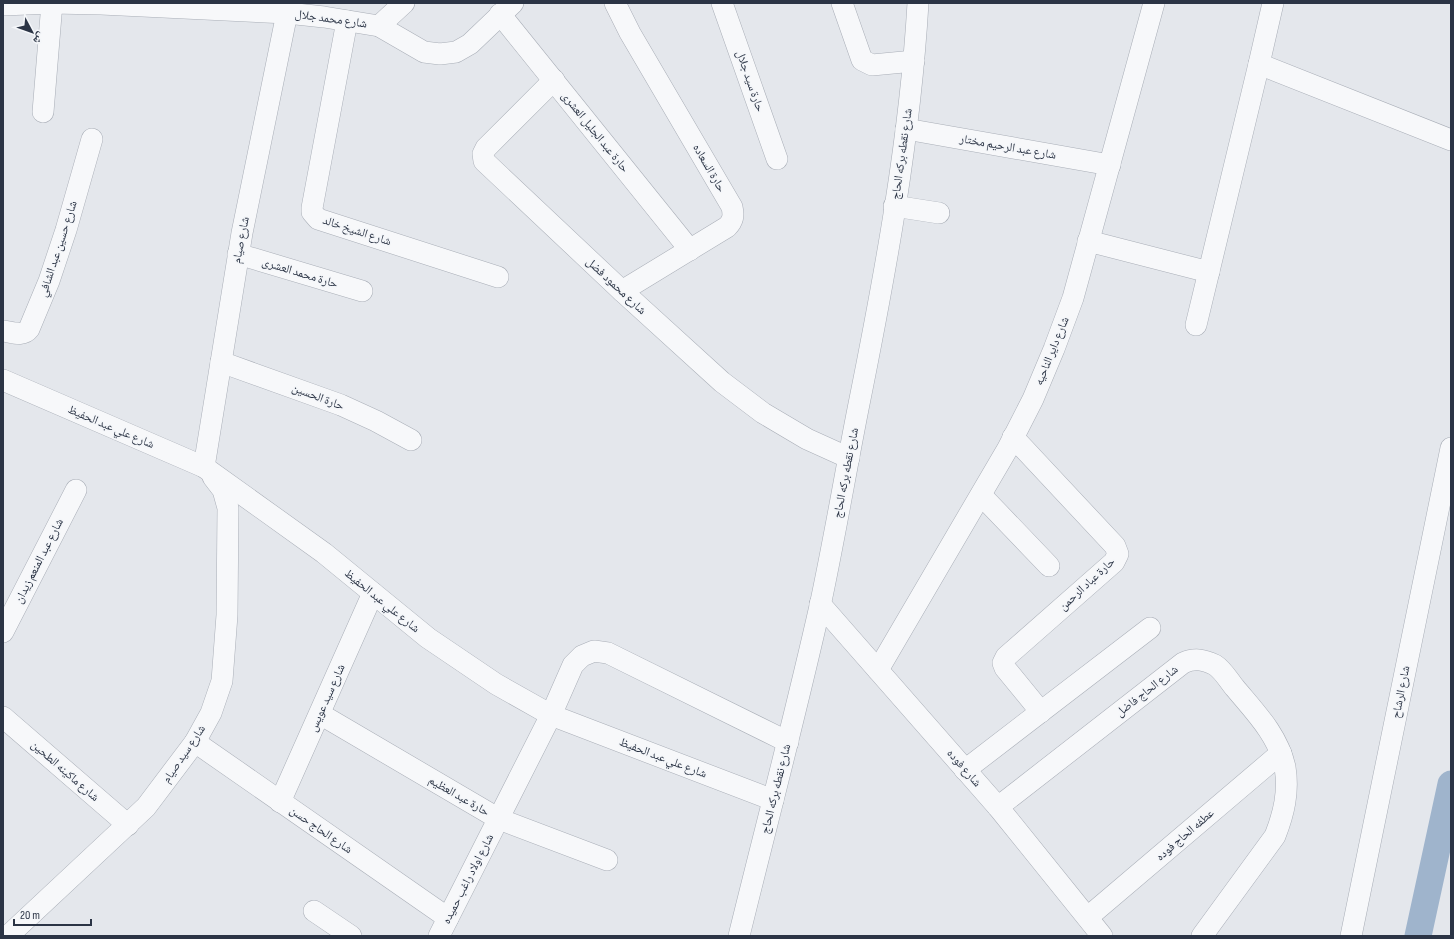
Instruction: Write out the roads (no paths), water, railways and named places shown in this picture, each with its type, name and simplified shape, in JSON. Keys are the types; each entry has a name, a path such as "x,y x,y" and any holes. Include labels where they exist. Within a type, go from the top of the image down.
{"street":[{"path":"43,112 52,3"},
{"name":"شارع محمد جلال","path":"3,5 52,3 149,4 287,14 326,10 347,21 379,26 424,52 440,54 456,52 470,44 507,9"},
{"path":"379,26 404,3"},
{"name":"حارة السعاده","path":"615,3 630,33 732,207 734,214 732,222 727,227 622,291"},
{"name":"حارة سيد جلال","path":"722,3 777,159"},
{"path":"842,3 862,60 872,65 914,61"},
{"name":"شارع نقطه بركه الحاج","path":"739,936 788,742 820,604 849,458 880,296 906,129 914,61 918,3"},
{"name":"شارع داير الناحيه","path":"878,670 981,495 1013,437 1033,399 1054,349 1073,298 1154,3"},
{"path":"1196,326 1273,3"},
{"name":"حارة عبد الجليل العشرى","path":"507,9 554,80 690,250"},
{"name":"شارع صيام","path":"204,467 238,254 287,14"},
{"name":"شارع الشيخ خالد","path":"347,21 312,212 318,218 498,277"},
{"path":"1259,64 1451,140"},
{"name":"شارع محمود فضل","path":"554,80 486,148 483,154 484,161 622,291 722,382 763,413 807,439 849,458"},
{"name":"شارع عبد الرحيم مختار","path":"906,129 1110,165"},
{"name":"شارع حسين عبد الشافي","path":"3,331 22,334 27,333 29,329 49,281 66,230 92,139"},
{"path":"894,206 939,213"},
{"path":"1088,241 1209,272"},
{"name":"حارة محمد العشرى","path":"238,254 362,291"},
{"name":"حارة الحسين","path":"221,362 341,405 376,421 411,440"},
{"name":"شارع علي عبد الحفيظ","path":"3,380 204,467 324,553 428,638 496,684 551,715 773,800"},
{"name":"حارة عباد الرحمن","path":"1013,437 1115,546 1118,554 1114,562 1006,657 1003,663 1005,668 1041,712"},
{"name":"شارع الرشاح","path":"1351,936 1451,448"},
{"name":"شارع سيد صيام","path":"8,936 146,808 195,742 211,713 222,681 227,615 228,508 223,490 204,467"},
{"name":"شارع عبد المنعم زيدان","path":"3,632 76,490"},
{"path":"981,495 1049,566"},
{"name":"شارع سيد عويس","path":"280,802 373,593"},
{"name":"شارع فوده","path":"820,604 998,807 1102,936"},
{"path":"965,770 1150,628"},
{"name":"شارع اولاد راغب حميده","path":"443,927 551,715 573,665 582,656 594,652 608,653 788,742"},
{"name":"شارع الحاج فاضل","path":"998,807 1183,663 1191,659 1208,662 1216,666 1222,672 1263,721 1281,752"},
{"name":"حارة عبد العظيم","path":"320,714 499,819 607,860"},
{"name":"شارع ماكينه الطحين","path":"3,717 128,825"},
{"name":"شارع الحاج حسن","path":"195,742 280,802 443,927"},
{"path":"1202,936 1275,836 1282,820 1286,803 1287,785 1281,752"},
{"name":"عطفه الحاج فوده","path":"1088,917 1281,752"},
{"path":"314,911 351,936"}],"waterway":[{"path":"1418,936 1451,784"}]}
